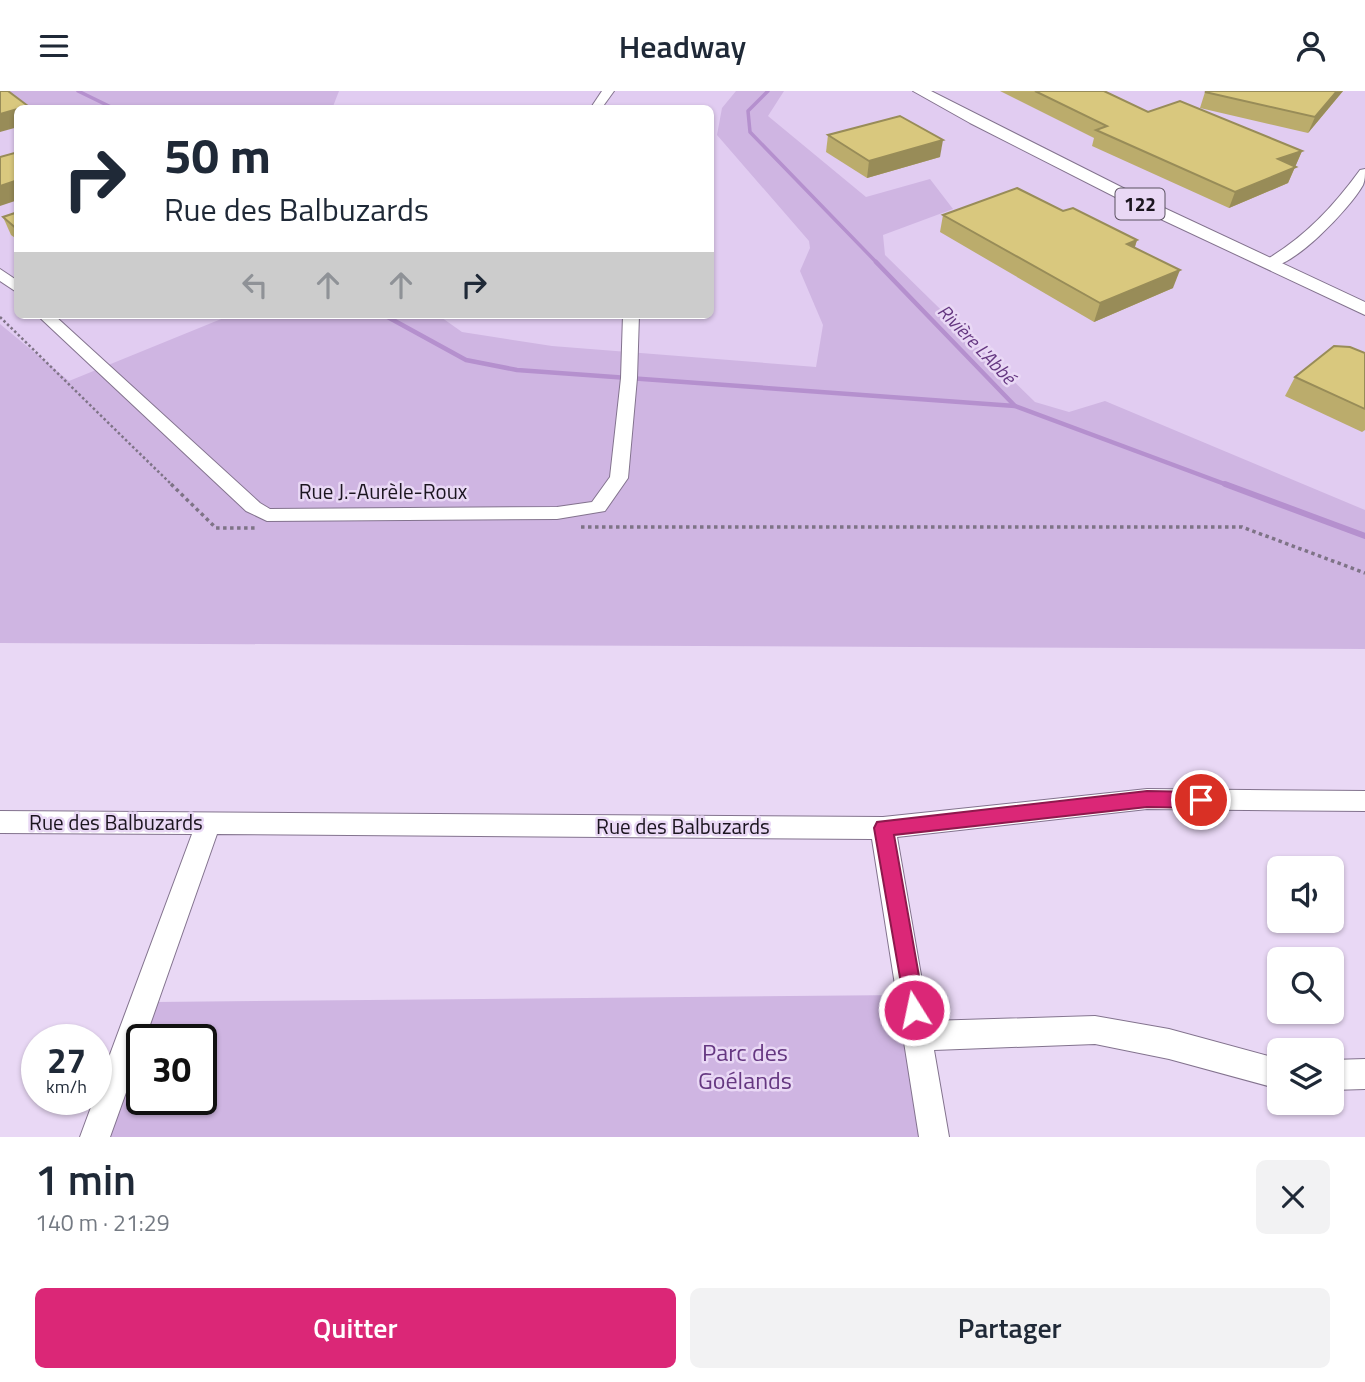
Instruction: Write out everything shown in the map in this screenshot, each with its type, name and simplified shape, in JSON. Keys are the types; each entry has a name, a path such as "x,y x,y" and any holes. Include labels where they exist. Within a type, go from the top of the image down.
{"main road":[{"name":"122","path":"920,91 1033,151 1365,309"}],"street":[{"path":"1269,264 1320,230 1359,192 1365,173"},
{"path":"0,273 14,285"},
{"name":"Rue J.-Aurèle-Roux","path":"50,319 253,507 267,515 285,515 557,513 598,507 619,478 629,378 631,319"},
{"name":"Rue des Balbuzards","path":"0,822 883,828 1147,799 1365,801"},
{"path":"95,1137 209,823"},
{"path":"883,828 934,1137"},
{"path":"919,1036 1096,1030 1169,1044 1267,1071"},
{"path":"1344,1075 1365,1075"}],"path":[{"path":"0,317 216,528 257,528"},
{"path":"570,527 1242,527 1365,573"}],"shaded area":[{"path":"0,91 1365,91 1365,539 0,539"}],"green space":[{"path":"6,91 339,91 334,105 26,105"},
{"path":"736,91 784,91 768,116 866,197 930,179 953,209 883,235 885,255 1035,402 1069,412 1105,401 1365,510 1365,649 0,643 0,324 69,381 221,319 444,319 462,332 552,346 816,367 823,325 800,271 810,248 809,241 717,135 722,108"},
{"name":"Parc des Goélands","path":"903,995 923,1137 107,1137 126,1084 126,1115 217,1115 217,1024 147,1024 155,1002"}],"building":[{"path":"0,91 8,91 27,105 14,105 14,110 0,114"},
{"path":"1035,91 1104,91 1148,112 1180,101 1302,151 1278,159 1296,167 1235,192 1096,130 1107,126"},
{"path":"1337,91 1315,117 1205,92"},
{"path":"900,116 943,140 869,161 828,135"},
{"path":"14,153 14,181 0,186 0,157"},
{"path":"1017,188 1063,211 1073,208 1137,240 1127,244 1180,270 1100,303 943,215"},
{"path":"14,213 14,227 3,217"},
{"path":"1334,346 1350,347 1365,353 1365,409 1295,377"}],"waterway":[{"path":"78,91 107,105"},
{"name":"Rivière L'Abbé","path":"768,91 748,111 750,132 878,264"},
{"name":"Rivière L'Abbé","path":"876,262 1015,406"},
{"path":"391,319 466,360 517,370 1015,406"},
{"name":"Rivière L'Abbé","path":"1015,406 1230,486"},
{"name":"Rivière L'Abbé","path":"1225,484 1365,536"}],"route":[{"path":"914,1010 883,828 1147,799 1201,800"}]}
